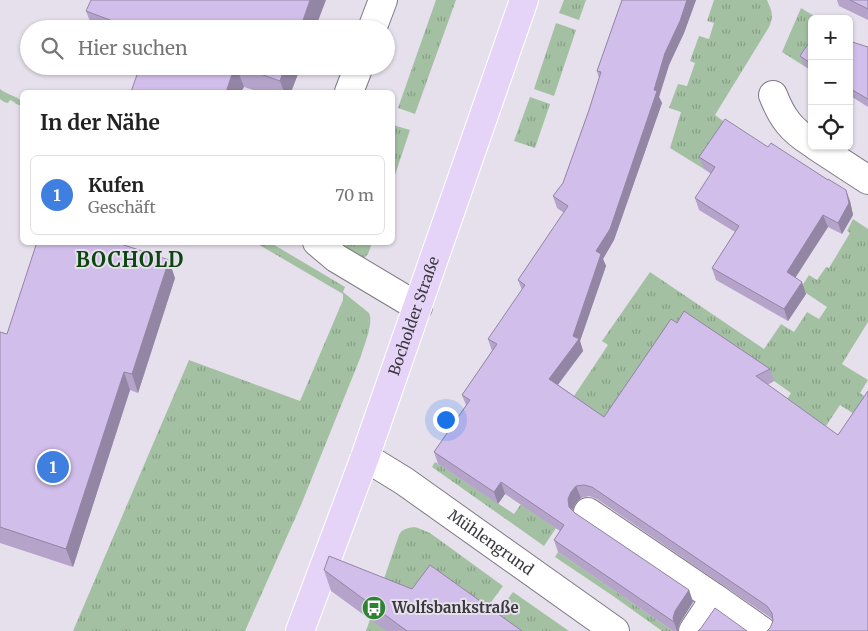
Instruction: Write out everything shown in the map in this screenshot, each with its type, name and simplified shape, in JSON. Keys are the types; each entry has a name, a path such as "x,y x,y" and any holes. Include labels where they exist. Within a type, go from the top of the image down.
{"main road":[{"name":"Bocholder Straße","path":"300,631 365,457 524,0"}],"street":[{"path":"375,20 383,0"},
{"path":"350,90 356,75"},
{"path":"773,95 779,110 790,125 808,141"},
{"path":"822,150 868,180"},
{"path":"321,245 336,258 418,307"},
{"name":"Mühlengrund","path":"365,457 404,481 615,631"},
{"path":"588,512 762,631"},
{"path":"693,631 715,598"}],"green space":[{"path":"436,0 456,0 415,114 398,108"},
{"path":"564,0 586,0 579,20 559,13"},
{"path":"714,0 767,0 772,19 769,27 715,115 731,127 704,169 670,148 681,112 669,108 678,84 687,86 695,63 690,61 699,36 709,39 714,23 707,21"},
{"path":"801,8 812,15 808,15 808,60 804,66 782,52"},
{"path":"556,23 576,30 554,96 534,89"},
{"path":"0,89 20,100 20,105 10,100 8,103 0,99"},
{"path":"530,97 550,104 535,148 514,141"},
{"path":"395,126 410,130 395,175"},
{"path":"853,219 868,229 868,322 842,364 868,380 860,393 868,399 868,423 840,405 822,432 774,419 791,393 774,381 539,516 556,528 544,546 432,467 435,462 514,514 550,463 572,399 608,345 602,341 650,272 764,349 781,324 794,332 807,312 819,319 827,307 800,289 809,275 817,280 826,267 829,268 850,233 847,231"},
{"path":"259,245 274,245 345,287 343,292 369,313 370,322 361,356 301,505 245,631 73,631 189,360 300,401 343,300 343,294"},
{"path":"342,245 371,245 368,254 364,258 348,251"},
{"path":"414,527 430,533 503,586 480,617 404,631 366,631 399,535 405,529"},
{"path":"558,552 673,631 662,631 555,557"},
{"path":"513,592 569,631 500,631 490,623"}],"building":[{"path":"91,0 310,0 303,20 110,20 86,11"},
{"path":"622,0 687,0 680,21 665,53 654,90 657,91 610,229 596,251 601,254 573,336 579,339 549,379 604,417 671,319 677,323 684,311 770,369 756,376 838,435 868,391 868,631 767,631 773,621 772,613 767,606 592,487 576,486 568,499 569,507 575,513 689,590 675,611 674,622 554,540 564,525 501,482 494,492 434,452 470,400 462,395 497,344 488,339 525,285 518,280 568,206 553,196 563,183 589,110 601,72 597,71"},
{"path":"850,0 868,0 868,9"},
{"path":"853,42 868,47 868,99 853,90"},
{"path":"808,44 808,61 800,56"},
{"path":"137,75 232,75 227,90 132,90"},
{"path":"263,75 282,75 280,81"},
{"path":"725,119 768,147 771,143 846,190 849,203 838,223 823,215 787,272 802,282 784,309 712,268 739,226 695,198 715,167 699,157"},
{"path":"36,245 124,245 169,260 132,374 124,372 66,549 0,527 0,332 7,334"},
{"path":"329,556 412,589 430,565 522,631 407,631 324,570"},
{"path":"715,608 747,631 698,631"}],"place":[{"name":"Kufen","path":"53,467"},
{"name":"Wolfsbankstraße","path":"374,608"}],"district":[{"name":"BOCHOLD","path":"130,260"}]}
